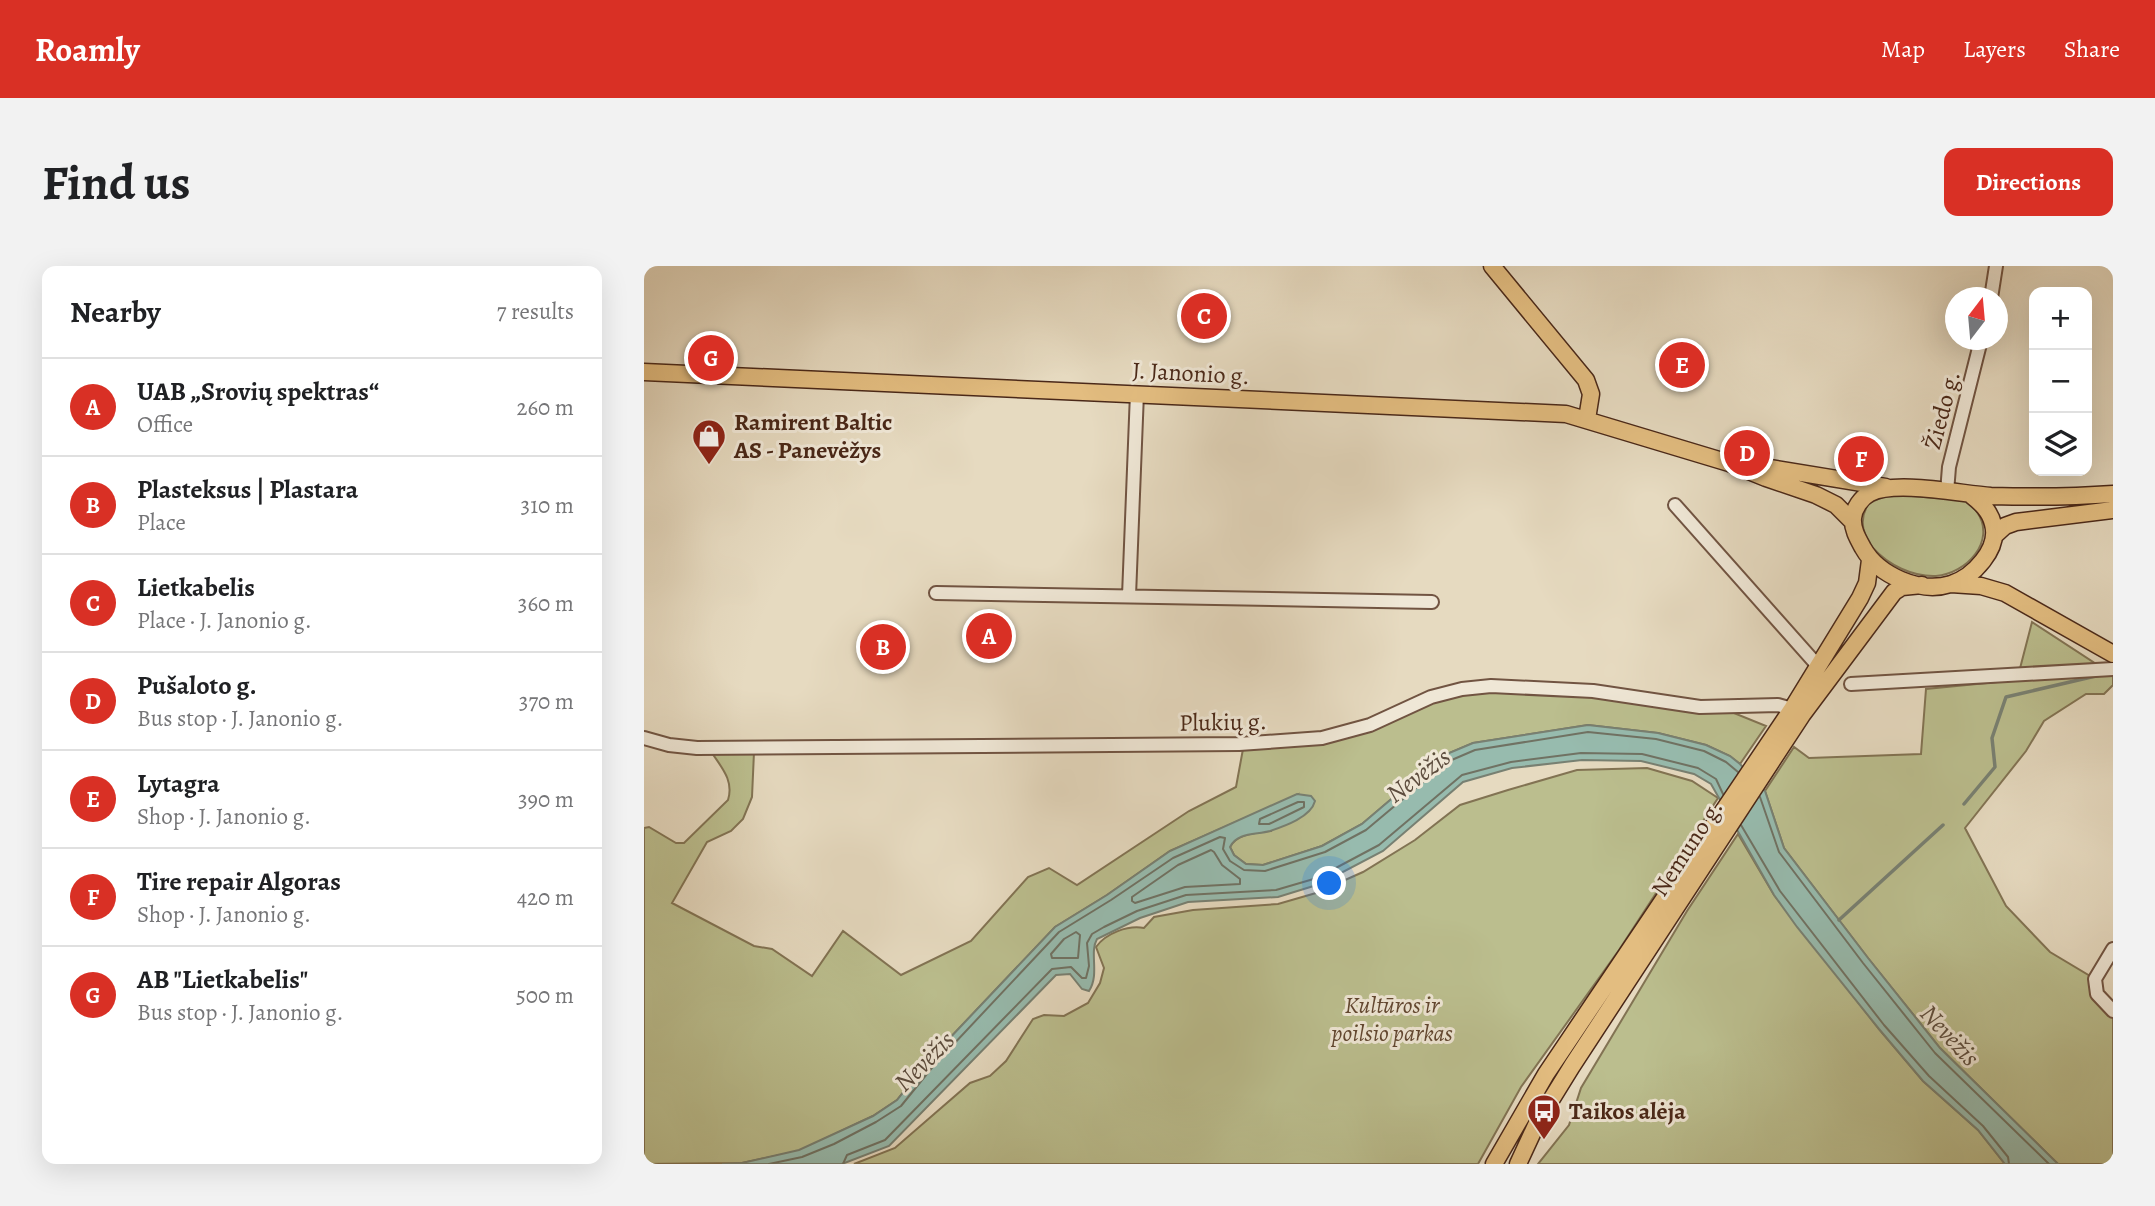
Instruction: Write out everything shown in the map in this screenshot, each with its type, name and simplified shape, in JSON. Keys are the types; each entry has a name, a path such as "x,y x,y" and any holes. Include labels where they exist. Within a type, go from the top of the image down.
{"main road":[{"path":"1492,266 1586,380 1591,394 1587,419"},
{"name":"J. Janonio g.","path":"644,372 1551,413 1587,419 1729,463 1816,495 1836,505 1853,522"},
{"name":"J. Janonio g.","path":"1729,463 1892,488"},
{"path":"2109,654 2005,593 1981,586 1922,585 1893,576 1870,560 1853,522 1856,507 1871,492 1892,488 1971,495 2113,494"},
{"path":"1951,584 1970,573 1984,559 1994,536 1990,515 1971,495"},
{"path":"1994,536 2005,526 2016,522 2113,510"},
{"path":"1984,559 1990,577 2005,593"},
{"name":"Nemuno g.","path":"1797,712 1818,666 1860,598 1867,583 1870,560"},
{"name":"Nemuno g.","path":"1494,1164 1546,1074 1656,924 1797,712 1894,592 1902,587 1922,585"},
{"name":"Nemuno g.","path":"1518,1164 1538,1121 1656,924"}],"street":[{"path":"1993,287 1996,266"},
{"name":"Žiedo g.","path":"1947,492 1949,467 1979,350"},
{"path":"1129,597 1137,394"},
{"path":"1675,505 1818,666"},
{"path":"936,593 1432,602"},
{"path":"1851,684 2113,669"},
{"name":"Plukių g.","path":"644,738 669,745 697,748 1239,744 1322,738 1370,725 1431,697 1462,689 1491,686 1593,691 1700,707 1778,705 1797,712"},
{"path":"2113,949 2095,979 2097,994 2113,1011"}],"green space":[{"path":"1890,494 1955,498 1967,502 1977,512 1982,523 1981,544 1975,554 1958,569 1936,576 1910,572 1886,560 1869,543 1863,520 1869,503"},
{"path":"2032,622 2113,675 2113,685 2104,694 2086,694 2044,721 2026,751 1965,828 2006,906 2050,952 2095,979 2113,1011 2113,1164 2058,1164 1940,1048 1784,848 1765,791 1794,747 1809,758 1921,754 1926,689 2017,680"},
{"path":"1489,691 1594,695 1702,712 1734,713 1766,726 1740,764 1730,756 1706,745 1658,733 1588,725 1473,743 1442,756 1362,824 1322,846 1263,865 1246,864 1234,855 1230,847 1233,842 1248,834 1271,831 1297,795 1170,851 1055,927 929,1060 897,1100 873,1116 799,1151 742,1163 644,1164 644,828 649,827 676,843 684,843 728,800 728,781 712,753 754,752 752,797 743,819 731,831 707,842 672,903 754,946 772,949 812,976 843,931 901,975 971,941 1028,877 1049,868 1077,885 1189,811 1236,787 1243,749 1325,741 1430,702 1464,693"},
{"name":"Kultūros ir poilsio parkas","path":"1647,768 1692,781 1718,798 1619,950 1521,1087 1478,1164 854,1164 895,1148 970,1083 990,1076 1006,1061 1033,1019 1044,1015 1064,1016 1088,1003 1100,983 1104,968 1096,947 1111,934 1131,928 1144,928 1154,917 1193,910 1278,904 1316,893 1363,872 1415,840 1460,805 1577,770"},
{"path":"1738,834 1774,895 1879,1029 1923,1081 1978,1130 2005,1164 1538,1164 1569,1125 1581,1088 1687,911"}],"water":[{"path":"1588,725 1658,733 1706,745 1730,756 1740,764 1765,791 1784,848 1868,958 1940,1048 2058,1164 2005,1164 1978,1130 1923,1081 1774,895 1711,784 1694,774 1641,761 1582,760 1512,768 1463,782 1383,851 1320,884 1278,897 1188,902 1140,918 1097,939 1094,978 1089,991 1082,989 1070,974 1056,975 889,1146 842,1164 722,1164 742,1163 799,1150 873,1116 897,1100 929,1060 1055,927 1170,851 1297,794 1311,796 1315,801 1313,807 1290,824 1242,836 1233,842 1230,847 1234,855 1246,864 1263,865 1322,846 1362,824 1442,756 1473,743"}],"waterway":[{"path":"1964,804 1995,767 1992,738 2006,697 2100,675"},
{"path":"1839,920 1943,825"}],"place":[{"name":"Lietkabelis","path":"1204,316"},
{"name":"AB \"Lietkabelis\"","path":"711,358"},
{"name":"Lytagra","path":"1682,365"},
{"name":"Pušaloto g.","path":"1747,453"},
{"name":"Tire repair Algoras","path":"1861,459"},
{"name":"Ramirent Baltic AS - Panevėžys","path":"709,466"},
{"name":"UAB „Srovių spektras“","path":"989,636"},
{"name":"Plasteksus | Plastara","path":"883,647"},
{"name":"Taikos alėja","path":"1544,1141"}],"water label":[{"name":"Nevėžis","path":"1418,775"},
{"name":"Nevėžis","path":"1950,1035"},
{"name":"Nevėžis","path":"924,1061"}]}
